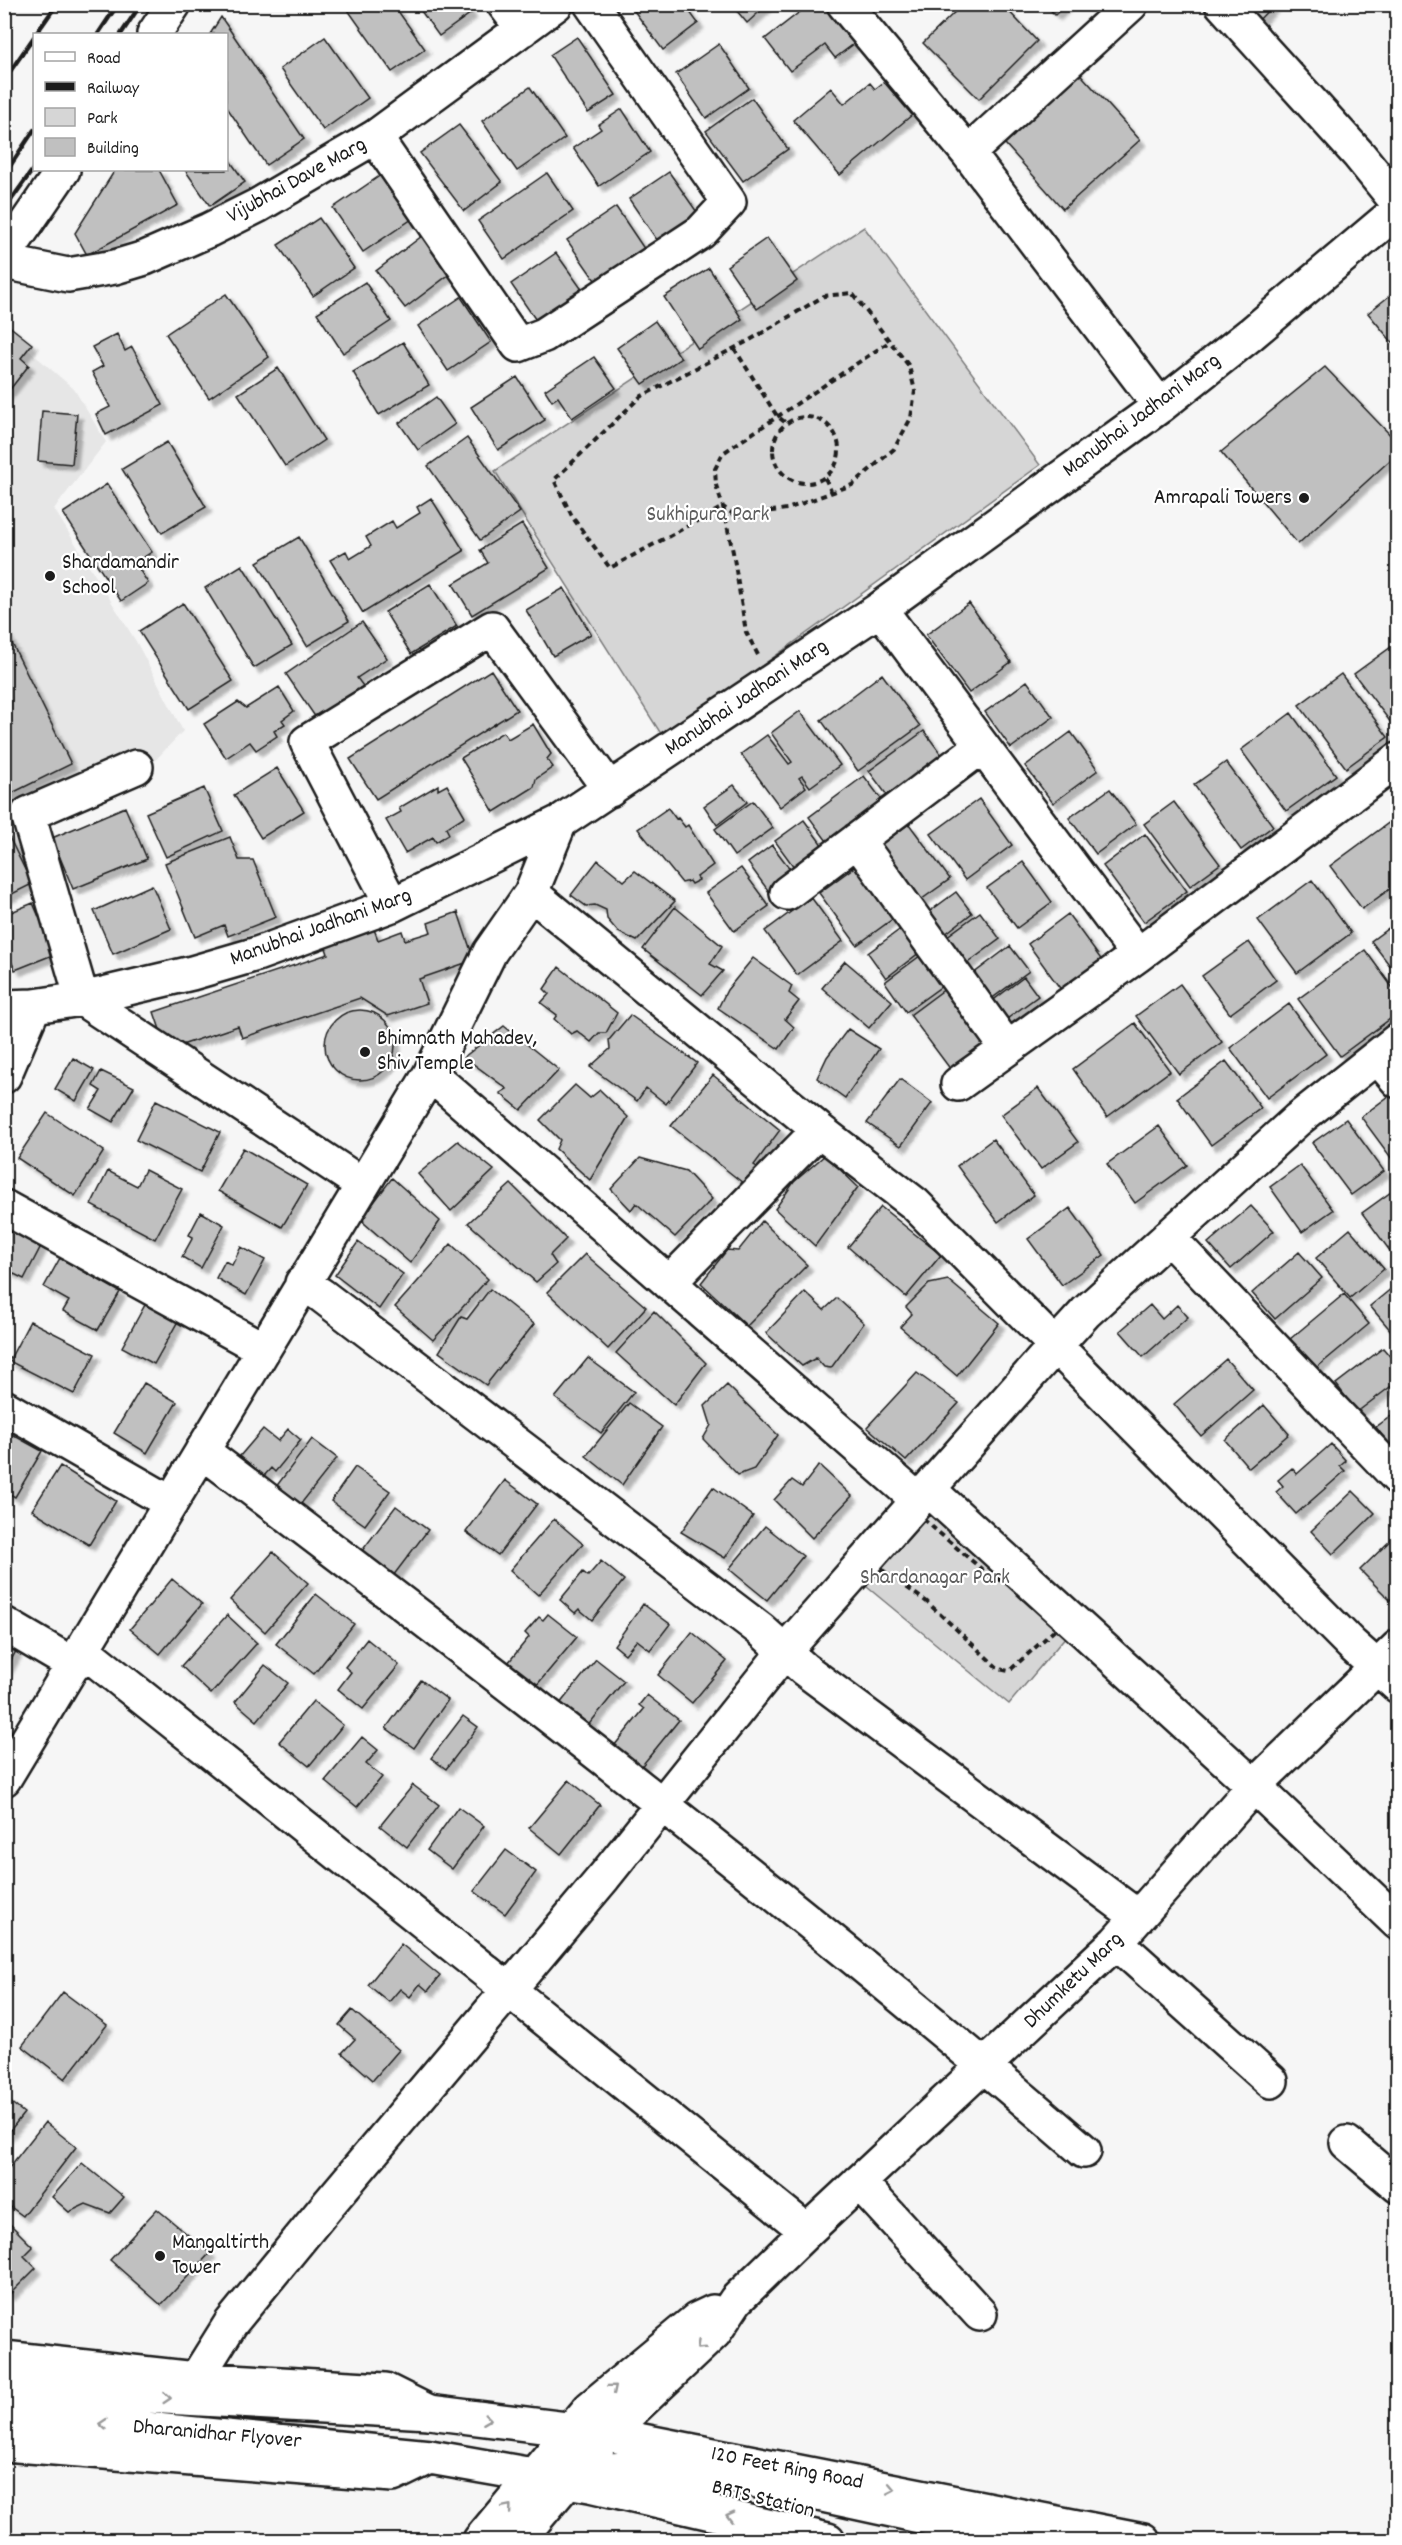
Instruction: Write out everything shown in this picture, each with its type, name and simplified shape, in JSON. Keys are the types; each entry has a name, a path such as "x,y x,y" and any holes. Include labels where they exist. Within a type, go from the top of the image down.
{"street":[{"path":"155,33 174,4"},
{"name":"Vijubhai Dave Marg","path":"4,262 68,275 115,267 145,258 257,206 375,136 513,17 556,4"},
{"path":"375,136 518,345 544,335 701,232 729,202 591,4"},
{"path":"844,4 968,153 1160,406"},
{"path":"968,153 1131,4"},
{"path":"1222,4 1359,155 1398,203"},
{"path":"4,256 62,171"},
{"name":"Manubhai Jadhani Marg","path":"19,1006 82,999 192,973 257,954 392,905 560,822 880,609 1160,406 1251,334 1398,210"},
{"path":"880,609 1138,955"},
{"path":"392,905 307,742 492,628 610,790"},
{"path":"787,893 982,746"},
{"path":"958,1084 1138,955 1398,760"},
{"path":"136,767 28,814 82,999 363,1185"},
{"path":"4,1779 430,1074 490,952 531,892 560,822"},
{"path":"857,840 1007,1048"},
{"path":"531,892 819,1130 915,1204 1055,1346 1390,1667"},
{"path":"4,1076 19,1006"},
{"path":"196,2379 231,2323 662,1805 784,1652 923,1503 1055,1346 1086,1312 1297,1120 1391,1059"},
{"path":"430,1074 669,1284 1254,1786 1398,1923"},
{"path":"669,1284 819,1130"},
{"path":"4,1207 263,1349"},
{"path":"1168,1237 1398,1478"},
{"path":"302,1283 321,1295 752,1623 784,1652 1138,1917"},
{"path":"4,1407 171,1503"},
{"path":"202,1451 662,1805 985,2066 1084,2151"},
{"path":"4,1624 79,1658 509,1990 807,2231"},
{"name":"Dhumketu Marg","path":"592,2436 590,2408 696,2320 736,2300 1116,1942 1254,1786 1390,1667"},
{"path":"1116,1942 1271,2081"},
{"path":"1347,2143 1398,2186"},
{"path":"859,2182 980,2314"},
{"path":"4,2358 196,2379 385,2390 429,2412"},
{"name":"Dharanidhar Flyover","path":"4,2382 147,2396 429,2412"},
{"name":"120 Feet Ring Road","path":"429,2412 592,2436 1143,2541"},
{"name":"Dharanidhar Flyover","path":"4,2415 370,2449 430,2457"},
{"path":"480,2541 523,2473 592,2436"},
{"path":"592,2436 617,2453 696,2475"},
{"path":"518,2541 572,2476 592,2436"},
{"path":"4,2444 393,2475 430,2457 523,2473 572,2476 630,2469 696,2475"},
{"name":"BRTS Station","path":"696,2475 930,2541"},
{"name":"BRTS Station","path":"696,2475 1030,2541"},
{"path":"572,2476 828,2541"}],"path":[{"path":"852,293 909,366 915,391 911,418 894,450 852,485 787,509 736,516 723,507 610,568 573,518 554,480 640,397 734,348 824,296 852,293"},
{"path":"763,664 746,632 733,552 716,485 715,469 723,453 889,342"},
{"path":"734,348 777,416 786,423"},
{"path":"807,417 826,423 839,440 838,461 825,478 805,484 785,478 773,460 774,440 786,423 807,417"},
{"path":"825,478 832,493"},
{"path":"923,1503 992,1578 1009,1581 1047,1612 1057,1628 1009,1671 999,1669 927,1602 881,1569 881,1562 923,1503"}],"shaded area":[{"name":"Shardamandir School","path":"4,329 74,389 106,442 54,509 137,643 183,731 126,791 5,833"}],"green space":[{"name":"Sukhipura Park","path":"864,227 1040,465 663,737 495,471"},
{"name":"Shardanagar Park","path":"925,1502 1072,1629 1009,1704 856,1578"}],"building":[{"path":"357,4 393,4 425,49 392,72 348,10"},
{"path":"416,4 465,4 471,13 439,36"},
{"path":"629,4 684,4 698,23 663,50"},
{"path":"731,4 768,4 747,23"},
{"path":"810,4 826,4 855,43 835,58 825,45 790,71 765,39"},
{"path":"963,4 1002,4 1037,41 979,99 923,43"},
{"path":"1045,4 1066,4 1055,15"},
{"path":"1241,4 1274,4 1258,21"},
{"path":"221,17 304,139 266,165 228,109 228,33 211,33"},
{"path":"325,37 368,98 323,130 280,69"},
{"path":"577,37 616,95 588,113 550,55"},
{"path":"719,44 749,88 706,118 676,74"},
{"path":"1074,67 1140,140 1063,209 998,136"},
{"path":"884,82 912,115 840,175 793,120 831,88 844,104 870,83 875,89"},
{"path":"530,87 565,138 517,171 482,121"},
{"path":"752,98 788,149 743,181 706,131"},
{"path":"622,109 650,152 599,186 573,148 601,129 598,125"},
{"path":"459,125 502,182 464,211 420,153"},
{"path":"228,158 245,182 210,206 186,171 228,171"},
{"path":"114,171 160,171 178,205 87,255 75,233"},
{"path":"669,172 699,215 659,243 629,199"},
{"path":"547,173 573,211 504,259 478,221"},
{"path":"381,175 412,219 363,252 333,208"},
{"path":"616,207 647,253 599,286 567,240"},
{"path":"319,218 354,268 313,296 278,245"},
{"path":"422,236 451,273 405,308 376,271"},
{"path":"767,238 797,281 757,309 727,266"},
{"path":"556,253 588,298 542,329 511,284"},
{"path":"709,268 742,319 698,349 664,297"},
{"path":"365,282 391,321 343,353 317,313"},
{"path":"1398,289 1398,338 1392,342 1368,313"},
{"path":"226,294 269,357 209,398 166,334"},
{"path":"461,297 491,342 448,371 418,326"},
{"path":"655,321 681,358 643,384 617,348"},
{"path":"8,325 32,344 21,358 29,365 4,397 4,330"},
{"path":"117,334 125,351 132,347 163,405 106,435 96,414 110,407 92,372 103,366 92,347"},
{"path":"403,342 429,385 379,415 353,372"},
{"path":"594,357 616,388 572,418 558,397 552,401 545,390"},
{"name":"Amrapali Towers","path":"1325,367 1398,443 1398,453 1298,544 1221,452"},
{"path":"278,368 324,440 285,466 238,394"},
{"path":"517,377 545,420 498,450 471,407"},
{"path":"436,397 455,424 418,450 399,423"},
{"path":"42,411 77,414 72,464 38,461"},
{"path":"467,438 520,512 480,540 428,466"},
{"path":"167,442 206,507 162,533 122,469"},
{"path":"107,484 152,552 135,563 148,583 121,601 63,513"},
{"path":"431,498 464,551 363,613 330,560 346,551 350,559 371,546 366,537 392,521 396,528 420,513 417,507"},
{"path":"522,524 549,568 472,615 453,584 488,563 480,550"},
{"path":"299,537 349,621 307,646 257,562"},
{"path":"242,565 292,645 254,668 205,588"},
{"path":"430,584 457,626 411,654 385,612"},
{"path":"564,588 591,634 553,656 526,610"},
{"path":"183,603 233,681 189,709 139,631"},
{"path":"969,603 1011,662 969,693 926,635"},
{"path":"362,622 387,658 357,678 363,686 316,718 286,674"},
{"path":"4,627 71,764 4,797"},
{"path":"1398,642 1398,732 1354,674"},
{"path":"491,670 517,710 376,799 350,759"},
{"path":"882,674 920,726 858,771 821,720"},
{"path":"1341,674 1388,737 1346,768 1299,705"},
{"path":"1027,681 1053,717 1011,748 985,712"},
{"path":"279,687 294,711 282,720 285,724 274,731 277,736 256,750 250,742 226,758 204,724 238,702 246,708"},
{"path":"800,711 840,765 810,787 802,776 799,778 806,787 780,807 741,754 767,735 789,764 792,762 771,733"},
{"path":"1291,713 1336,775 1286,811 1241,750"},
{"path":"533,724 551,754 547,759 553,767 536,779 534,787 494,812 461,758 503,732 508,739"},
{"path":"924,731 950,766 895,806 869,771"},
{"path":"1071,732 1098,770 1053,803 1025,766"},
{"path":"1226,762 1273,826 1241,850 1194,785"},
{"path":"277,768 304,811 261,838 234,795"},
{"path":"864,776 891,812 835,852 809,817"},
{"path":"438,785 438,790 447,785 465,816 446,828 449,834 436,842 433,837 405,853 386,820 401,812 399,808"},
{"path":"734,785 747,802 717,825 704,806"},
{"path":"204,788 223,831 166,857 146,813"},
{"path":"1110,789 1136,824 1096,854 1069,818"},
{"path":"979,799 1012,845 965,880 931,834"},
{"path":"753,801 773,828 734,856 715,829"},
{"path":"1174,802 1220,864 1190,886 1144,824"},
{"path":"125,807 147,859 73,889 52,838"},
{"path":"668,808 685,827 688,825 713,865 697,877 699,880 691,884 689,881 682,883 638,829"},
{"path":"1398,816 1398,883 1362,909 1330,866"},
{"path":"804,820 831,857 802,878 775,841"},
{"path":"909,824 950,879 915,904 875,849"},
{"path":"7,833 32,884 4,898 4,834"},
{"path":"1145,834 1187,891 1144,922 1103,866"},
{"path":"230,837 239,860 253,860 276,917 228,936 224,925 195,937 165,863"},
{"path":"772,845 800,882 775,900 748,863"},
{"path":"598,860 624,881 635,871 675,901 637,941 618,932 607,919 606,910 595,905 586,906 571,895"},
{"path":"1023,862 1052,902 1017,928 987,888"},
{"path":"860,863 898,915 857,945 819,893"},
{"path":"741,868 769,906 734,931 706,893"},
{"path":"1312,880 1351,933 1297,973 1258,920"},
{"path":"152,885 171,929 113,954 94,911"},
{"path":"956,892 972,913 945,934 929,912"},
{"path":"811,897 843,941 797,975 765,931"},
{"path":"33,903 55,954 15,970 4,944 4,915"},
{"path":"675,907 722,946 710,964 723,971 702,995 643,949"},
{"path":"458,912 474,960 419,979 427,1003 388,1016 360,998 242,1038 238,1026 167,1050 154,1012 328,954 325,945 374,929 378,940 402,931 405,940 431,932 428,923"},
{"path":"980,912 1000,939 962,967 942,940"},
{"path":"1068,914 1103,962 1062,991 1028,944"},
{"path":"1398,921 1398,976 1371,941"},
{"path":"906,925 924,949 886,978 868,953"},
{"path":"1249,942 1276,980 1230,1014 1202,976"},
{"path":"1010,946 1029,971 987,1002 969,977"},
{"path":"1365,950 1398,995 1398,1013 1340,1056 1298,999"},
{"path":"924,953 946,983 906,1012 885,982"},
{"path":"753,958 792,986 789,993 799,1001 785,1019 794,1027 779,1049 718,1008 727,990"},
{"path":"845,961 892,1001 869,1028 822,988"},
{"path":"559,967 617,1013 606,1033 599,1033 591,1042 577,1031 571,1034 554,1019 557,1015 541,1003 549,994 544,989"},
{"path":"1024,977 1038,996 1004,1021 991,1002"},
{"path":"1180,984 1222,1042 1179,1074 1136,1016"},
{"path":"949,986 993,1046 954,1074 910,1015"},
{"path":"1289,1004 1326,1054 1267,1098 1230,1048"},
{"path":"360,1010 373,1013 385,1020 392,1032 395,1045 392,1058 385,1070 373,1077 360,1080 347,1077 335,1070 328,1058 325,1045 328,1032 335,1020 347,1013"},
{"path":"630,1015 697,1063 666,1104 646,1088 637,1101 590,1067 610,1049 609,1040"},
{"path":"1135,1023 1170,1071 1107,1117 1073,1069"},
{"path":"504,1026 559,1070 521,1110 500,1093 507,1089 464,1057"},
{"path":"848,1029 879,1049 845,1098 817,1078 827,1057"},
{"path":"73,1058 94,1070 76,1101 55,1089"},
{"path":"1226,1061 1261,1108 1211,1145 1177,1098"},
{"path":"101,1071 134,1087 113,1122 90,1109 101,1091 93,1086"},
{"path":"713,1075 780,1130 754,1165 760,1169 748,1187 671,1126"},
{"path":"900,1079 932,1103 901,1146 867,1123"},
{"path":"575,1085 590,1098 600,1090 628,1117 590,1180 556,1149 560,1140 540,1120"},
{"path":"1038,1088 1078,1142 1041,1169 1001,1115"},
{"path":"1397,1090 1398,1154 1392,1159 1361,1117"},
{"path":"156,1100 220,1132 200,1172 136,1140"},
{"path":"47,1113 104,1151 75,1196 17,1158"},
{"path":"1346,1119 1384,1171 1351,1195 1312,1143"},
{"path":"1159,1126 1187,1165 1135,1203 1107,1164"},
{"path":"993,1139 1034,1195 998,1222 957,1166"},
{"path":"458,1141 494,1170 451,1211 418,1174"},
{"path":"243,1148 307,1185 282,1227 218,1191"},
{"path":"825,1155 858,1187 815,1246 775,1209 794,1182"},
{"path":"640,1158 686,1171 712,1199 675,1237 636,1203 631,1210 611,1189"},
{"path":"1300,1165 1333,1210 1302,1232 1270,1187"},
{"path":"145,1170 182,1189 155,1239 91,1205 108,1171 137,1186"},
{"path":"392,1178 440,1221 410,1263 364,1223 363,1217"},
{"path":"511,1184 566,1239 550,1255 556,1264 536,1282 468,1223"},
{"path":"1398,1187 1398,1245 1390,1251 1362,1213"},
{"path":"1251,1206 1274,1231 1231,1269 1208,1243"},
{"path":"881,1207 941,1255 906,1297 848,1247"},
{"path":"1070,1208 1104,1255 1062,1285 1028,1239"},
{"path":"201,1212 224,1225 201,1268 182,1257 193,1237 189,1235"},
{"path":"762,1221 807,1265 747,1326 701,1283 727,1250 738,1251"},
{"path":"4,1227 41,1246 24,1279 4,1269"},
{"path":"1350,1229 1384,1269 1350,1298 1316,1258"},
{"path":"358,1242 403,1274 379,1309 335,1275"},
{"path":"451,1244 488,1279 433,1340 395,1307"},
{"path":"241,1247 265,1260 246,1295 216,1278 225,1261 232,1265"},
{"path":"1299,1252 1322,1278 1275,1319 1252,1293"},
{"path":"585,1254 646,1307 608,1349 547,1292"},
{"path":"60,1258 120,1292 98,1330 63,1311 69,1301 44,1287"},
{"path":"948,1280 999,1323 957,1376 900,1327 912,1314 906,1307 929,1284"},
{"path":"1398,1283 1398,1339 1370,1306"},
{"path":"490,1289 534,1324 486,1385 439,1352 461,1317 467,1319"},
{"path":"805,1292 824,1310 837,1298 864,1323 831,1368 824,1367 816,1358 802,1366 766,1333"},
{"path":"1344,1294 1369,1324 1315,1369 1290,1339"},
{"path":"146,1303 178,1321 154,1364 122,1347"},
{"path":"1150,1305 1162,1319 1177,1305 1188,1317 1143,1357 1120,1331"},
{"path":"654,1311 706,1363 674,1405 616,1353"},
{"path":"30,1321 95,1354 74,1394 9,1361"},
{"path":"1383,1348 1398,1366 1398,1381 1357,1412 1336,1384"},
{"path":"588,1358 634,1392 601,1433 555,1398"},
{"path":"1226,1359 1253,1390 1201,1436 1174,1404"},
{"path":"917,1373 959,1403 906,1461 867,1427"},
{"path":"144,1383 177,1402 147,1453 114,1433"},
{"path":"727,1385 778,1435 754,1469 738,1475 703,1439 711,1425 705,1406"},
{"path":"629,1403 662,1427 622,1485 586,1456"},
{"path":"1264,1405 1289,1434 1249,1468 1225,1440"},
{"path":"1398,1411 1398,1456 1397,1456 1376,1427"},
{"path":"263,1429 278,1441 288,1429 301,1440 275,1472 271,1468 264,1476 240,1456"},
{"path":"4,1430 42,1451 15,1497 4,1491"},
{"path":"312,1439 337,1458 296,1510 272,1492"},
{"path":"1331,1444 1346,1461 1340,1466 1345,1471 1296,1514 1276,1492 1283,1486 1278,1480 1292,1468 1297,1474"},
{"path":"819,1465 852,1496 812,1538 774,1500 792,1480 802,1487"},
{"path":"60,1466 116,1501 89,1545 32,1510"},
{"path":"355,1467 390,1491 365,1525 331,1501"},
{"path":"505,1480 537,1504 498,1555 466,1532"},
{"path":"713,1487 753,1516 725,1558 681,1532"},
{"path":"1353,1491 1375,1513 1333,1554 1311,1531"},
{"path":"396,1506 428,1530 393,1576 361,1552"},
{"path":"554,1519 583,1544 538,1595 510,1570"},
{"path":"765,1526 803,1556 767,1600 729,1569"},
{"path":"1398,1533 1398,1593 1390,1600 1360,1570"},
{"path":"273,1552 308,1583 265,1632 230,1600"},
{"path":"601,1561 624,1580 592,1620 579,1609 575,1613 560,1600 583,1572 588,1576"},
{"path":"172,1579 202,1604 160,1654 130,1629"},
{"path":"316,1594 354,1624 314,1674 276,1644"},
{"path":"643,1604 670,1624 650,1650 637,1640 625,1654 614,1645"},
{"path":"548,1614 577,1637 536,1686 508,1663 529,1637 525,1633 539,1617 543,1620"},
{"path":"227,1615 257,1643 211,1694 181,1666"},
{"path":"692,1632 727,1661 692,1703 658,1675"},
{"path":"367,1639 399,1665 363,1709 338,1689 351,1672 345,1667"},
{"path":"4,1645 16,1651 4,1673"},
{"path":"596,1659 624,1681 586,1728 559,1705"},
{"path":"265,1665 288,1683 257,1721 235,1702"},
{"path":"421,1680 448,1700 414,1748 386,1728"},
{"path":"647,1695 679,1720 640,1768 614,1746 644,1709 639,1705"},
{"path":"313,1701 343,1725 309,1766 279,1742"},
{"path":"463,1716 478,1727 446,1769 431,1758"},
{"path":"362,1737 378,1750 366,1764 382,1777 357,1807 325,1781"},
{"path":"569,1780 600,1805 561,1854 529,1828"},
{"path":"413,1785 439,1805 407,1847 380,1826"},
{"path":"458,1807 484,1826 452,1869 427,1850"},
{"path":"506,1850 536,1872 505,1914 474,1891"},
{"path":"401,1944 440,1976 428,1991 420,1984 410,1997 400,1989 389,2002 368,1985"},
{"path":"63,1992 107,2025 65,2079 22,2046"},
{"path":"352,2010 399,2050 373,2080 342,2053 355,2039 339,2025"},
{"path":"4,2097 24,2113 4,2138"},
{"path":"45,2122 76,2147 23,2216 4,2202 4,2174"},
{"path":"82,2163 124,2197 110,2213 86,2204 69,2212 52,2197"},
{"name":"Mangaltirth Tower","path":"157,2209 210,2253 161,2305 110,2260"},
{"path":"10,2224 33,2247 24,2256 36,2268 9,2295 4,2290 4,2229"}],"railway":[{"path":"37,33 57,4"},
{"path":"99,33 118,4"},
{"path":"122,33 141,4"},
{"path":"4,80 33,38"},
{"path":"4,175 33,132"},
{"path":"4,210 33,169"}],"place":[{"name":"Amrapali Towers","path":"1304,498"},
{"name":"Shardamandir School","path":"50,576"},
{"name":"Bhimnath Mahadev, Shiv Temple","path":"365,1052"},
{"name":"Mangaltirth Tower","path":"160,2256"}]}
